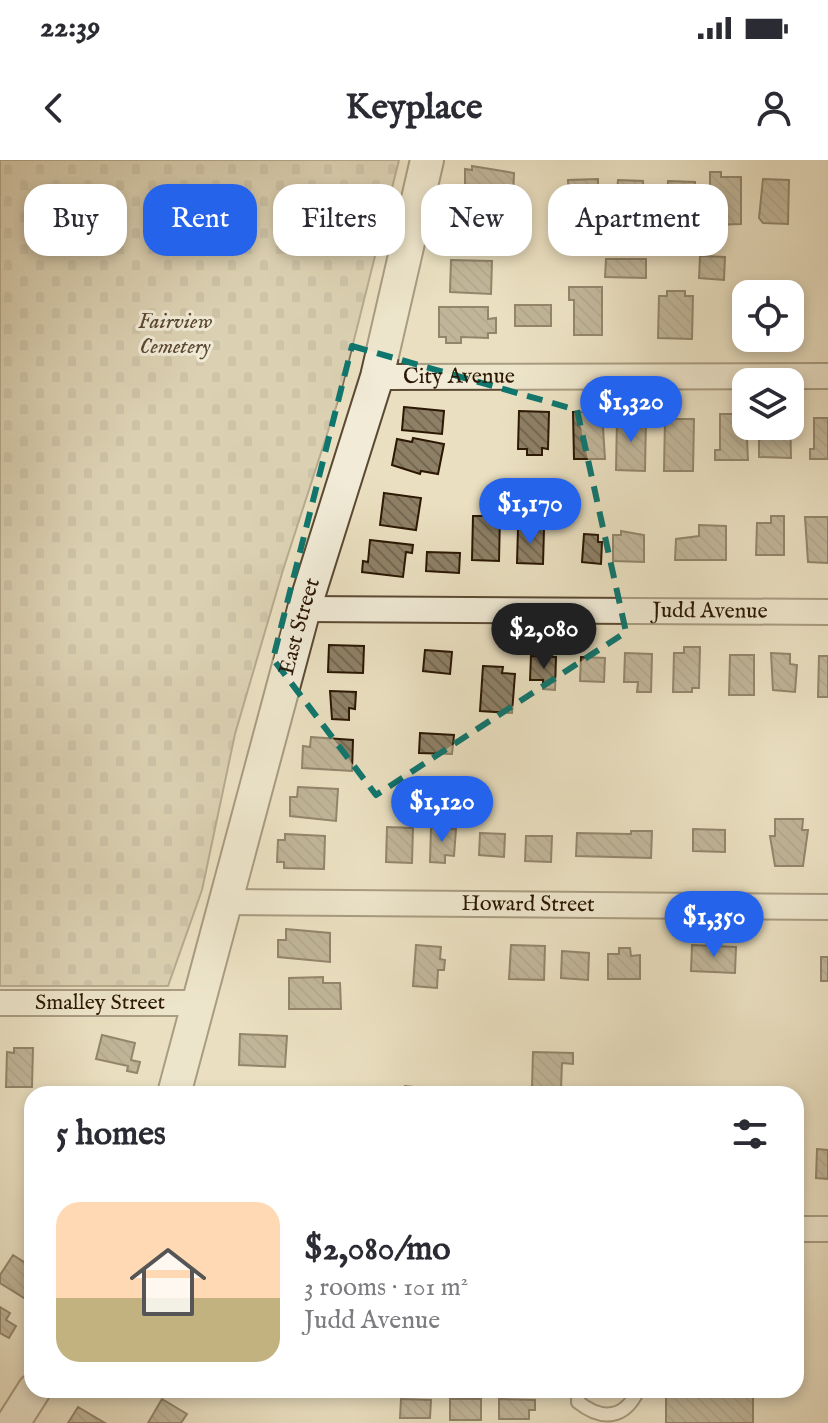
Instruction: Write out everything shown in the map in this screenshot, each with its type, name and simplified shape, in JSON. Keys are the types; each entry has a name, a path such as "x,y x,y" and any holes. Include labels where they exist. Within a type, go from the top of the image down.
{"street":[{"name":"East Street","path":"176,1086 304,609 377,377 427,160"},
{"name":"City Avenue","path":"377,377 828,376"},
{"name":"Judd Avenue","path":"304,609 828,612"},
{"name":"Howard Street","path":"226,902 828,907"},
{"name":"Smalley Street","path":"0,1003 198,1003"},
{"path":"804,1229 828,1229"},
{"path":"13,1423 29,1398"}],"lane":[{"path":"578,1398 578,1402 593,1414 615,1416 631,1406 634,1398"}],"highlighted area":[{"path":"352,346 577,410 626,632 376,795 273,659"}],"green space":[{"name":"Fairview Cemetery","path":"0,160 399,160 393,184 273,184 273,256 375,256 342,388 283,570 235,734 202,890 168,986 0,986"}],"building":[{"path":"472,166 514,173 514,184 465,184 465,169 472,170"},
{"path":"710,172 721,172 721,177 741,177 741,224 728,224 728,184 710,184"},
{"path":"598,179 598,184 568,184 568,180"},
{"path":"763,179 789,180 788,224 763,223 759,218"},
{"path":"618,180 643,181 643,184 618,184"},
{"path":"668,181 695,182 695,184 668,184"},
{"path":"700,256 725,257 724,280 699,278"},
{"path":"606,259 646,259 646,278 605,277"},
{"path":"451,260 492,261 491,294 450,292"},
{"path":"569,287 602,287 602,335 574,335 574,300 569,300"},
{"path":"667,291 685,291 685,296 693,296 692,339 658,338 659,296 667,296"},
{"path":"515,305 551,305 551,326 515,326"},
{"path":"439,307 488,307 488,319 496,318 496,333 488,333 488,338 461,337 461,343 446,343 446,337 439,337"},
{"path":"404,407 444,411 442,434 402,430"},
{"path":"519,411 549,412 548,449 542,448 542,455 527,455 527,449 518,449"},
{"path":"573,412 602,412 605,459 574,459"},
{"path":"720,414 732,414 732,440 747,440 748,460 715,460 715,450 720,450"},
{"path":"617,418 646,418 645,471 616,470"},
{"path":"814,418 828,418 828,459 810,459 810,449 814,449"},
{"path":"665,419 694,419 693,471 664,471"},
{"path":"413,438 444,444 438,474 421,471 420,474 392,465 397,439 412,442"},
{"path":"759,440 791,440 791,458 759,457"},
{"path":"384,493 421,498 416,530 380,525"},
{"path":"473,516 500,516 499,561 472,560"},
{"path":"771,516 784,516 784,555 756,555 757,523 771,523"},
{"path":"805,517 828,517 828,563 808,562"},
{"path":"699,525 726,526 726,560 675,560 676,539 699,536"},
{"path":"518,528 544,529 543,564 517,563"},
{"path":"621,531 644,535 644,562 613,561 613,535 621,535"},
{"path":"584,534 598,535 598,542 602,542 601,564 582,562"},
{"path":"370,540 413,545 412,553 406,552 403,577 362,572 363,561 368,562"},
{"path":"427,552 460,553 459,573 426,571"},
{"path":"329,645 364,646 363,673 328,672"},
{"path":"684,647 700,647 699,688 692,688 692,692 673,692 674,653 684,653"},
{"path":"425,650 452,652 450,674 423,671"},
{"path":"625,653 652,654 651,692 637,692 638,682 624,682"},
{"path":"771,653 790,654 790,664 797,665 795,692 773,690"},
{"path":"730,655 754,655 754,695 729,695"},
{"path":"531,656 556,657 555,690 543,689 543,680 530,680"},
{"path":"819,656 828,656 828,697 818,697"},
{"path":"581,657 605,658 604,682 580,681"},
{"path":"483,666 503,667 502,673 515,674 512,713 480,711"},
{"path":"330,691 356,692 355,709 349,708 349,720 332,719"},
{"path":"420,733 454,735 452,754 419,753"},
{"path":"311,737 353,740 352,771 302,768 303,746 310,747"},
{"path":"298,787 338,789 336,821 290,816 290,797 297,797"},
{"path":"775,819 803,819 802,830 808,830 803,866 775,866 770,836 775,836"},
{"path":"387,827 413,828 412,863 386,862"},
{"path":"431,828 456,829 454,856 445,855 445,863 430,862"},
{"path":"693,829 725,830 725,852 693,851"},
{"path":"631,831 652,831 651,858 576,856 577,833 631,834"},
{"path":"480,833 505,834 504,857 479,855"},
{"path":"285,834 325,836 324,869 284,868 284,862 277,862 278,840 285,840"},
{"path":"526,836 552,836 551,862 525,861"},
{"path":"286,929 330,933 330,962 278,957 278,940 286,940"},
{"path":"416,945 441,947 440,959 445,960 444,970 438,970 437,988 413,986"},
{"path":"511,945 545,946 544,980 509,979"},
{"path":"692,945 736,947 735,973 691,971"},
{"path":"619,948 630,948 631,956 640,955 640,979 608,979 608,954 619,954"},
{"path":"562,951 589,953 588,980 561,978"},
{"path":"821,957 828,957 828,981 821,981"},
{"path":"323,977 323,983 340,983 341,1009 289,1009 289,978"},
{"path":"240,1034 287,1036 285,1067 239,1065"},
{"path":"102,1035 135,1043 131,1060 140,1062 137,1073 127,1071 128,1066 96,1059"},
{"path":"14,1048 33,1048 32,1086 6,1087 7,1052 14,1053"},
{"path":"533,1052 573,1053 573,1064 562,1063 561,1086 532,1086"},
{"path":"817,1149 828,1150 828,1179 816,1178"},
{"path":"13,1255 24,1262 24,1298 0,1283 0,1275"},
{"path":"0,1307 10,1313 6,1320 16,1326 9,1338 0,1333"},
{"path":"666,1398 753,1398 753,1423 666,1423"},
{"path":"162,1399 187,1414 181,1423 148,1423"},
{"path":"401,1399 431,1400 430,1418 400,1418"},
{"path":"450,1399 481,1399 481,1420 450,1420"},
{"path":"499,1399 535,1400 535,1410 529,1410 529,1419 499,1419"},
{"path":"78,1407 105,1423 68,1423"}]}
